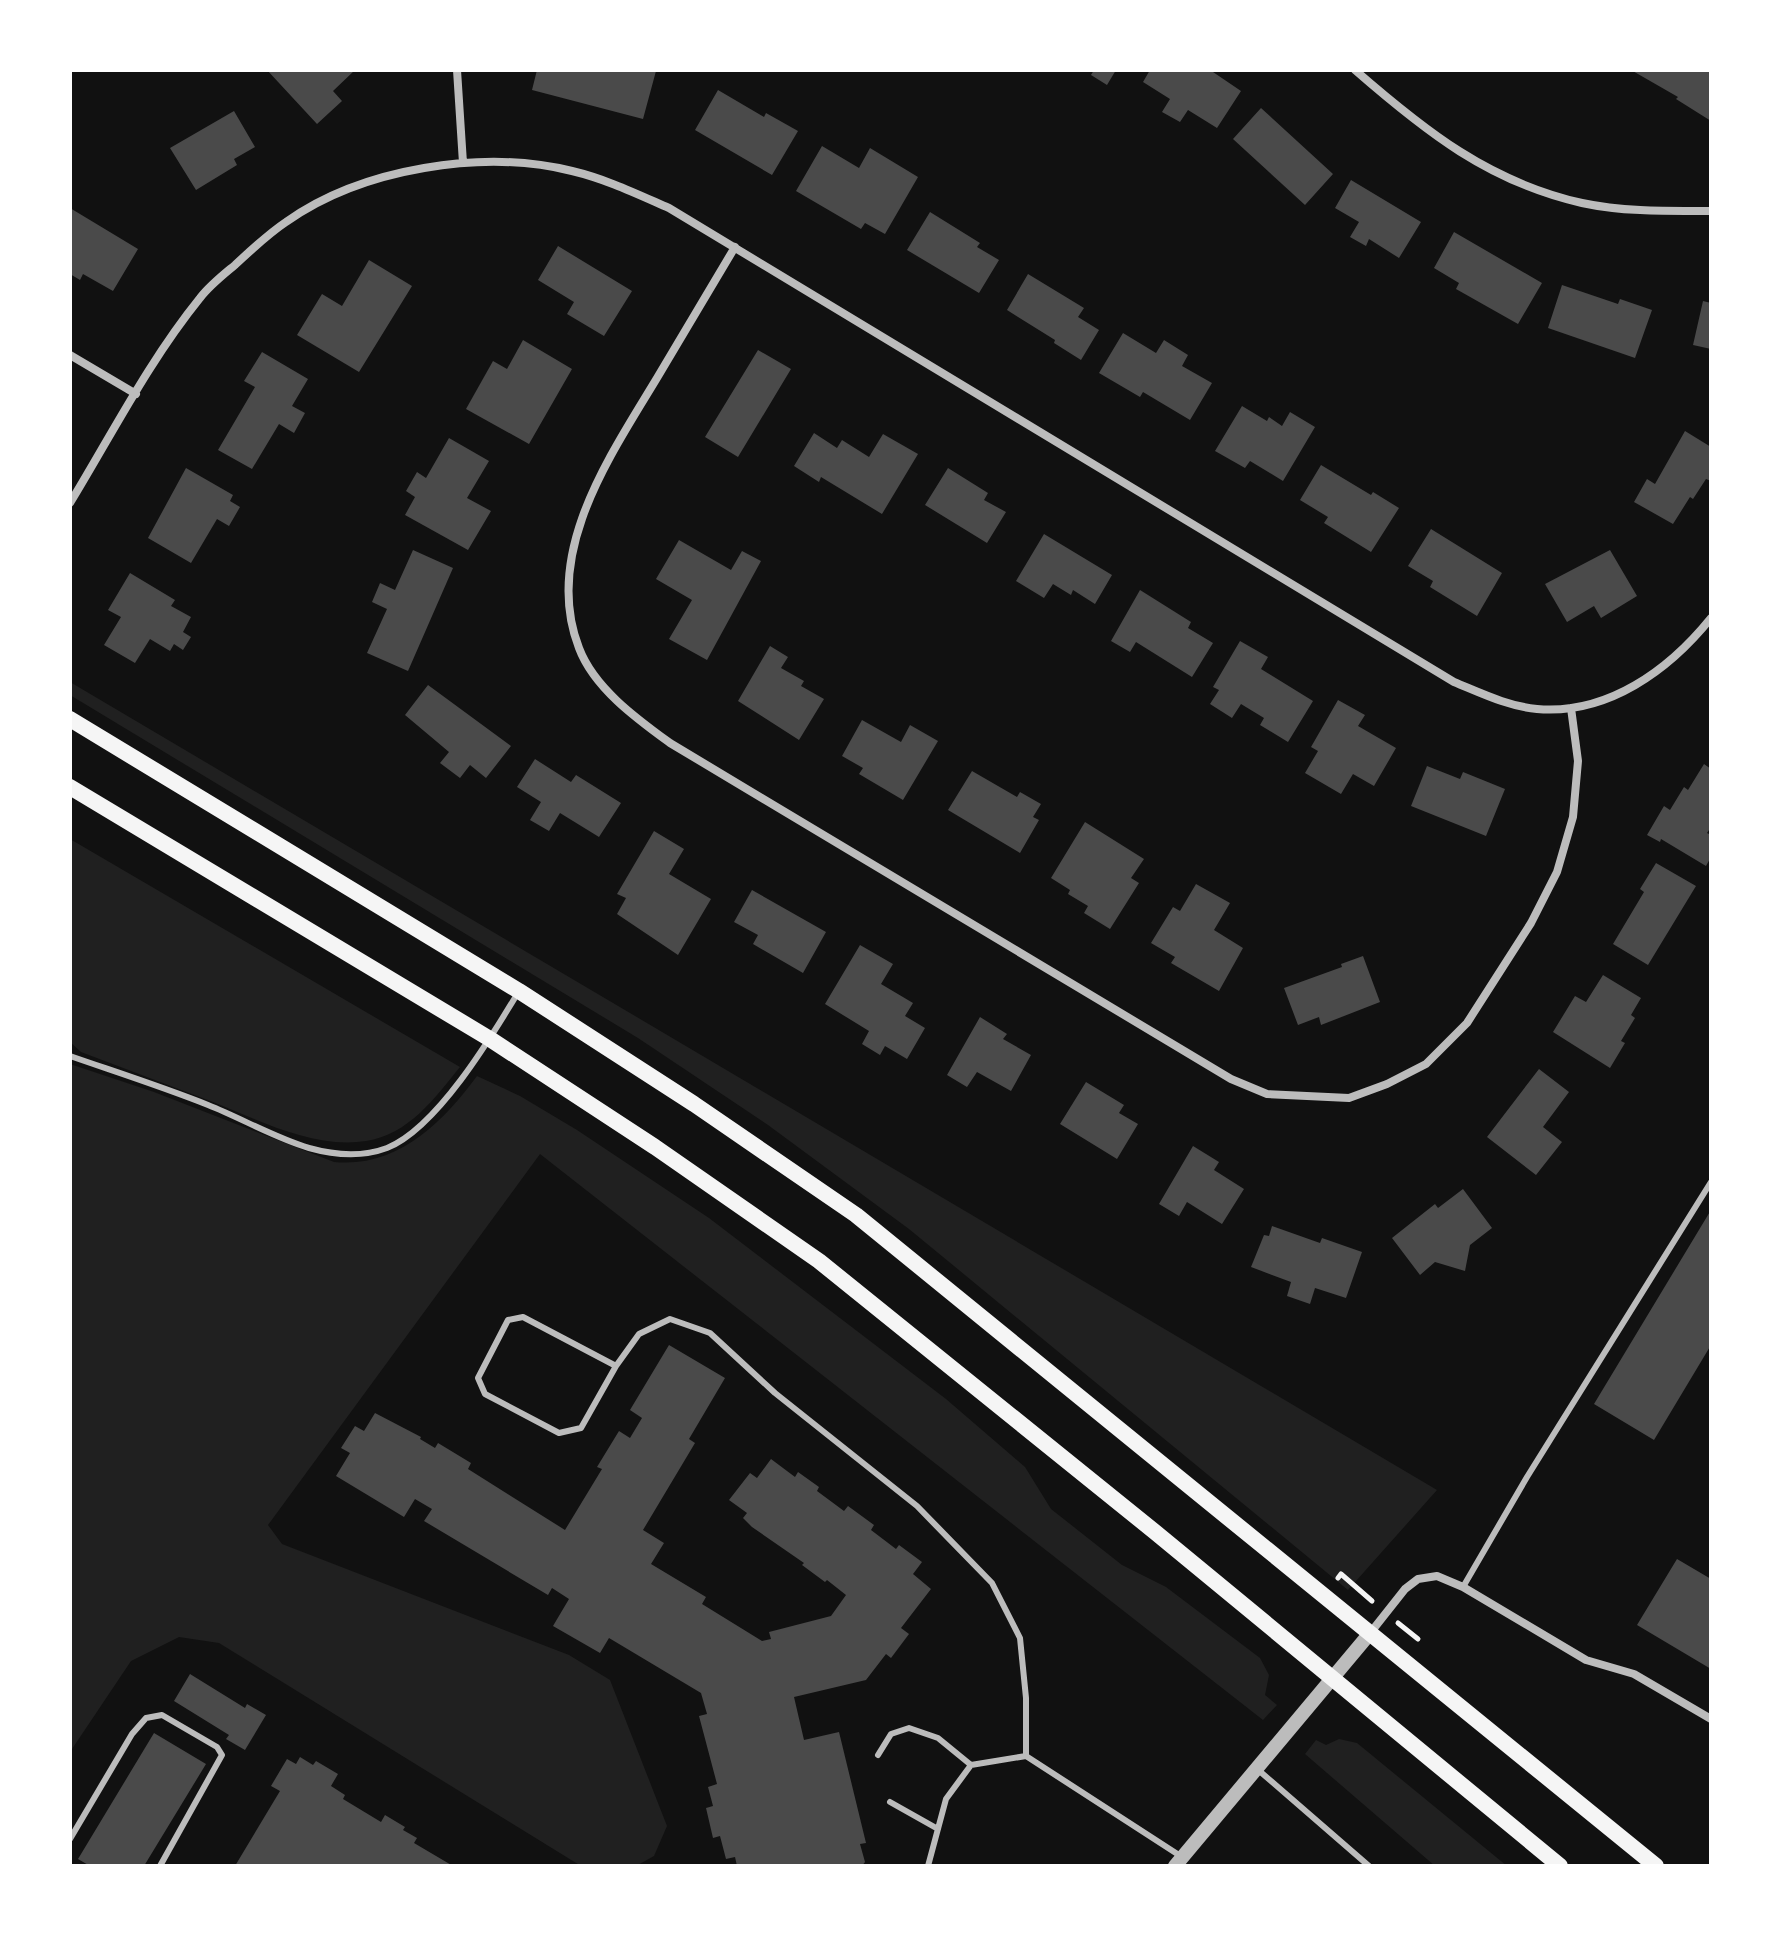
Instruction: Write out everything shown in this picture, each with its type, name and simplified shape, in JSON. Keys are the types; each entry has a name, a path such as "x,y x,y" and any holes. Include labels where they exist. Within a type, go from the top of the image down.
{"main road":[{"path":"70,719 519,991 694,1104 856,1215 1656,1866"},
{"path":"70,787 490,1039 655,1147 819,1261 1060,1454 1560,1866"}],"street":[{"path":"457,70 463,163"},
{"path":"1355,70 1435,137 1484,166 1532,187 1583,203 1646,211 1711,211"},
{"path":"70,503 165,346 202,295 287,221 331,196 377,180 425,168 463,163 513,163 597,178 669,208 1454,682 1501,702 1537,709 1571,708 1615,696 1655,674 1691,643 1711,618"},
{"path":"735,247 617,444 590,497 574,544 569,580 570,616 579,650 601,683 637,719 670,743 1231,1079 1267,1094 1349,1098 1387,1084 1426,1064 1467,1023 1531,923 1557,872 1573,817 1578,761 1571,708"},
{"path":"70,355 136,394"},
{"path":"1178,1862 1405,1589 1418,1579 1437,1576 1463,1587 1586,1660 1634,1674 1711,1719"}],"lane":[{"path":"70,1056 207,1104 309,1148 344,1154 367,1153 390,1147 428,1118 471,1066 519,991"},
{"path":"1463,1587 1527,1477 1711,1182"},
{"path":"616,1366 523,1317 508,1320 478,1378 485,1394 559,1433 581,1428 616,1366 639,1334 670,1319 710,1333 775,1393 917,1506 992,1583 1020,1638 1026,1698 1026,1756"},
{"path":"70,1839 132,1734 146,1718 162,1715 217,1747 222,1755 160,1866"},
{"path":"878,1755 891,1734 909,1728 938,1738 971,1765"},
{"path":"928,1866 946,1799 971,1765 1026,1756 1178,1862"},
{"path":"1256,1768 1369,1866"},
{"path":"890,1802 938,1829"}],"path":[{"path":"1325,1595 1341,1574"}],"shaded area":[{"path":"70,682 1437,1490 1348,1590 909,1229 768,1125 638,1038 70,695"},
{"path":"70,839 460,1067 408,1123 381,1137 346,1142 288,1132 81,1052 70,1042"},
{"path":"70,1064 154,1092 334,1162 357,1162 398,1150 433,1125 477,1076 520,1096 709,1218 946,1399 1025,1467 1051,1509 1122,1565 1166,1587 1260,1658 1269,1675 1265,1695 1277,1705 1263,1720 540,1154 268,1525 282,1544 569,1655 610,1680 667,1826 654,1856 636,1866 581,1866 219,1643 179,1637 131,1661 70,1752"},
{"path":"1339,1739 1357,1743 1507,1866 1435,1866 1305,1754 1316,1740 1326,1745"}],"building":[{"path":"267,70 355,70 333,91 342,101 317,124"},
{"path":"537,70 656,71 643,119 532,90"},
{"path":"1094,70 1116,70 1107,85 1091,75"},
{"path":"1150,70 1214,70 1241,91 1217,128 1188,110 1180,122 1162,112 1170,99 1143,82"},
{"path":"1631,70 1711,70 1711,121 1676,99 1678,97"},
{"path":"718,90 764,117 766,113 798,131 772,175 695,130"},
{"path":"1261,108 1333,174 1305,205 1233,139"},
{"path":"234,111 255,147 234,159 237,165 196,190 170,148"},
{"path":"822,146 859,168 870,148 918,177 885,234 865,223 861,229 796,191"},
{"path":"1351,180 1421,222 1399,258 1369,239 1366,246 1350,237 1359,222 1335,208"},
{"path":"70,208 138,249 113,291 83,274 80,280 70,274"},
{"path":"930,212 980,243 977,247 999,260 979,293 907,250"},
{"path":"1454,232 1542,283 1518,324 1456,289 1459,283 1434,268"},
{"path":"558,246 632,291 604,336 567,314 574,302 538,280"},
{"path":"369,260 412,286 359,372 297,335 322,294 342,306"},
{"path":"1028,274 1084,308 1078,317 1099,330 1081,360 1007,310"},
{"path":"1562,285 1618,304 1620,299 1652,310 1635,358 1548,328"},
{"path":"1703,301 1711,303 1711,349 1693,345"},
{"path":"1123,333 1156,353 1164,340 1188,355 1182,366 1212,383 1190,420 1143,392 1140,397 1099,373"},
{"path":"523,340 572,369 529,444 466,409 493,361 507,369"},
{"path":"758,350 791,369 738,457 705,437"},
{"path":"262,352 308,379 292,406 305,413 294,433 279,424 252,469 218,450 255,387 244,381"},
{"path":"1242,406 1282,426 1290,412 1315,427 1283,481 1250,461 1245,468 1215,451"},
{"path":"1685,431 1711,447 1711,481 1706,479 1693,499 1690,497 1673,524 1634,502 1647,479 1655,484"},
{"path":"814,433 837,448 842,440 869,457 883,434 918,454 882,514 821,477 819,482 794,466"},
{"path":"449,438 489,461 467,498 491,511 468,550 405,515 415,497 406,491 417,472 426,478"},
{"path":"1321,465 1399,508 1371,552 1324,523 1328,517 1300,500"},
{"path":"186,468 233,495 230,501 240,507 229,526 217,519 191,563 148,538"},
{"path":"948,468 988,493 984,500 1006,512 987,543 925,505"},
{"path":"1431,529 1502,573 1477,616 1430,587 1433,581 1408,566"},
{"path":"1044,534 1112,575 1095,604 1073,590 1071,595 1053,584 1044,598 1016,581"},
{"path":"679,540 731,570 742,551 761,561 707,660 669,639 692,600 656,579"},
{"path":"413,550 453,568 408,671 367,653 387,609 372,602 380,583 395,590"},
{"path":"1610,550 1637,596 1601,618 1594,606 1567,622 1545,584"},
{"path":"130,573 175,600 171,606 191,617 183,632 191,637 183,650 174,644 170,651 150,639 135,663 104,645 121,617 108,610"},
{"path":"1140,590 1191,622 1188,628 1213,643 1192,677 1136,642 1130,652 1111,641"},
{"path":"1240,641 1268,657 1261,669 1313,701 1288,742 1260,725 1264,718 1241,704 1232,718 1210,704 1219,690 1213,687"},
{"path":"770,646 788,657 781,668 804,681 801,686 824,699 799,740 738,701"},
{"path":"428,685 511,746 486,778 470,765 460,778 440,763 449,752 405,715"},
{"path":"1338,700 1365,715 1358,726 1396,748 1374,786 1353,774 1341,794 1305,773 1318,751 1311,747"},
{"path":"862,720 901,742 910,725 938,741 903,800 859,774 863,768 842,756"},
{"path":"535,759 571,782 576,775 621,803 599,837 560,813 549,831 530,820 541,802 517,787"},
{"path":"1704,764 1711,769 1711,827 1707,833 1711,835 1711,857 1706,866 1661,839 1660,842 1647,835 1664,806 1670,810 1684,787 1688,790"},
{"path":"1427,766 1460,779 1463,772 1505,789 1486,836 1411,806"},
{"path":"972,771 1017,797 1020,792 1041,804 1033,817 1039,820 1020,853 948,810"},
{"path":"1085,822 1144,859 1131,878 1139,883 1110,929 1084,913 1088,906 1068,894 1070,890 1051,878"},
{"path":"654,831 684,849 669,874 711,899 678,955 617,914 626,898 617,894"},
{"path":"1656,863 1696,886 1648,965 1613,944 1644,892 1640,889"},
{"path":"1196,884 1230,903 1214,930 1243,948 1219,991 1171,963 1175,957 1151,943 1173,907 1180,911"},
{"path":"752,890 826,932 803,973 753,944 758,935 734,922"},
{"path":"860,945 893,964 881,984 913,1003 905,1016 925,1028 907,1059 885,1046 880,1055 862,1044 869,1031 825,1004"},
{"path":"1363,956 1380,1002 1321,1025 1319,1017 1298,1025 1284,988"},
{"path":"1603,975 1641,998 1631,1015 1635,1018 1621,1041 1625,1043 1610,1068 1553,1032 1575,996 1586,1002"},
{"path":"980,1017 1007,1034 1003,1039 1031,1055 1011,1091 977,1072 967,1087 947,1075"},
{"path":"1539,1069 1569,1092 1543,1127 1562,1142 1536,1175 1487,1137"},
{"path":"1086,1082 1124,1105 1119,1113 1138,1124 1117,1159 1060,1124"},
{"path":"1193,1146 1219,1162 1214,1170 1244,1189 1222,1224 1187,1202 1179,1216 1159,1204"},
{"path":"1463,1189 1492,1228 1470,1245 1465,1271 1435,1262 1420,1275 1392,1238 1435,1204 1438,1208"},
{"path":"1711,1210 1711,1345 1654,1440 1594,1404"},
{"path":"1272,1226 1320,1243 1322,1238 1362,1252 1346,1298 1315,1288 1310,1304 1287,1296 1291,1282 1251,1267 1264,1235 1269,1236"},
{"path":"669,1345 725,1378 689,1439 695,1443 643,1530 664,1543 651,1564 706,1597 702,1604 762,1641 771,1639 769,1632 831,1616 846,1595 752,1527 743,1518 747,1513 729,1500 750,1473 757,1478 771,1459 795,1477 798,1472 844,1511 848,1506 874,1525 871,1530 896,1549 899,1545 922,1562 913,1574 931,1589 901,1628 909,1634 891,1658 886,1654 866,1680 794,1697 804,1740 839,1732 866,1843 860,1844 865,1862 862,1866 737,1866 735,1857 726,1859 720,1836 713,1838 706,1808 713,1806 708,1787 717,1784 699,1716 707,1714 701,1693 609,1638 600,1653 553,1626 569,1599 552,1588 548,1595 424,1521 432,1509 415,1499 404,1517 336,1476 350,1453 341,1448 355,1426 364,1431 375,1413 421,1437 435,1448 438,1443 471,1463 468,1469 565,1530 602,1469 597,1467 619,1431 630,1438 642,1418 630,1410"},
{"path":"1677,1559 1711,1579 1711,1669 1637,1625"},
{"path":"190,1674 245,1708 247,1704 266,1715 245,1750 226,1739 229,1735 174,1701"},
{"path":"154,1733 206,1764 144,1866 90,1866 78,1859"},
{"path":"300,1757 313,1765 316,1761 338,1774 331,1786 345,1795 343,1799 381,1822 385,1815 405,1827 403,1830 417,1838 414,1843 453,1866 235,1866 280,1791 271,1786 287,1759 296,1764"}]}
